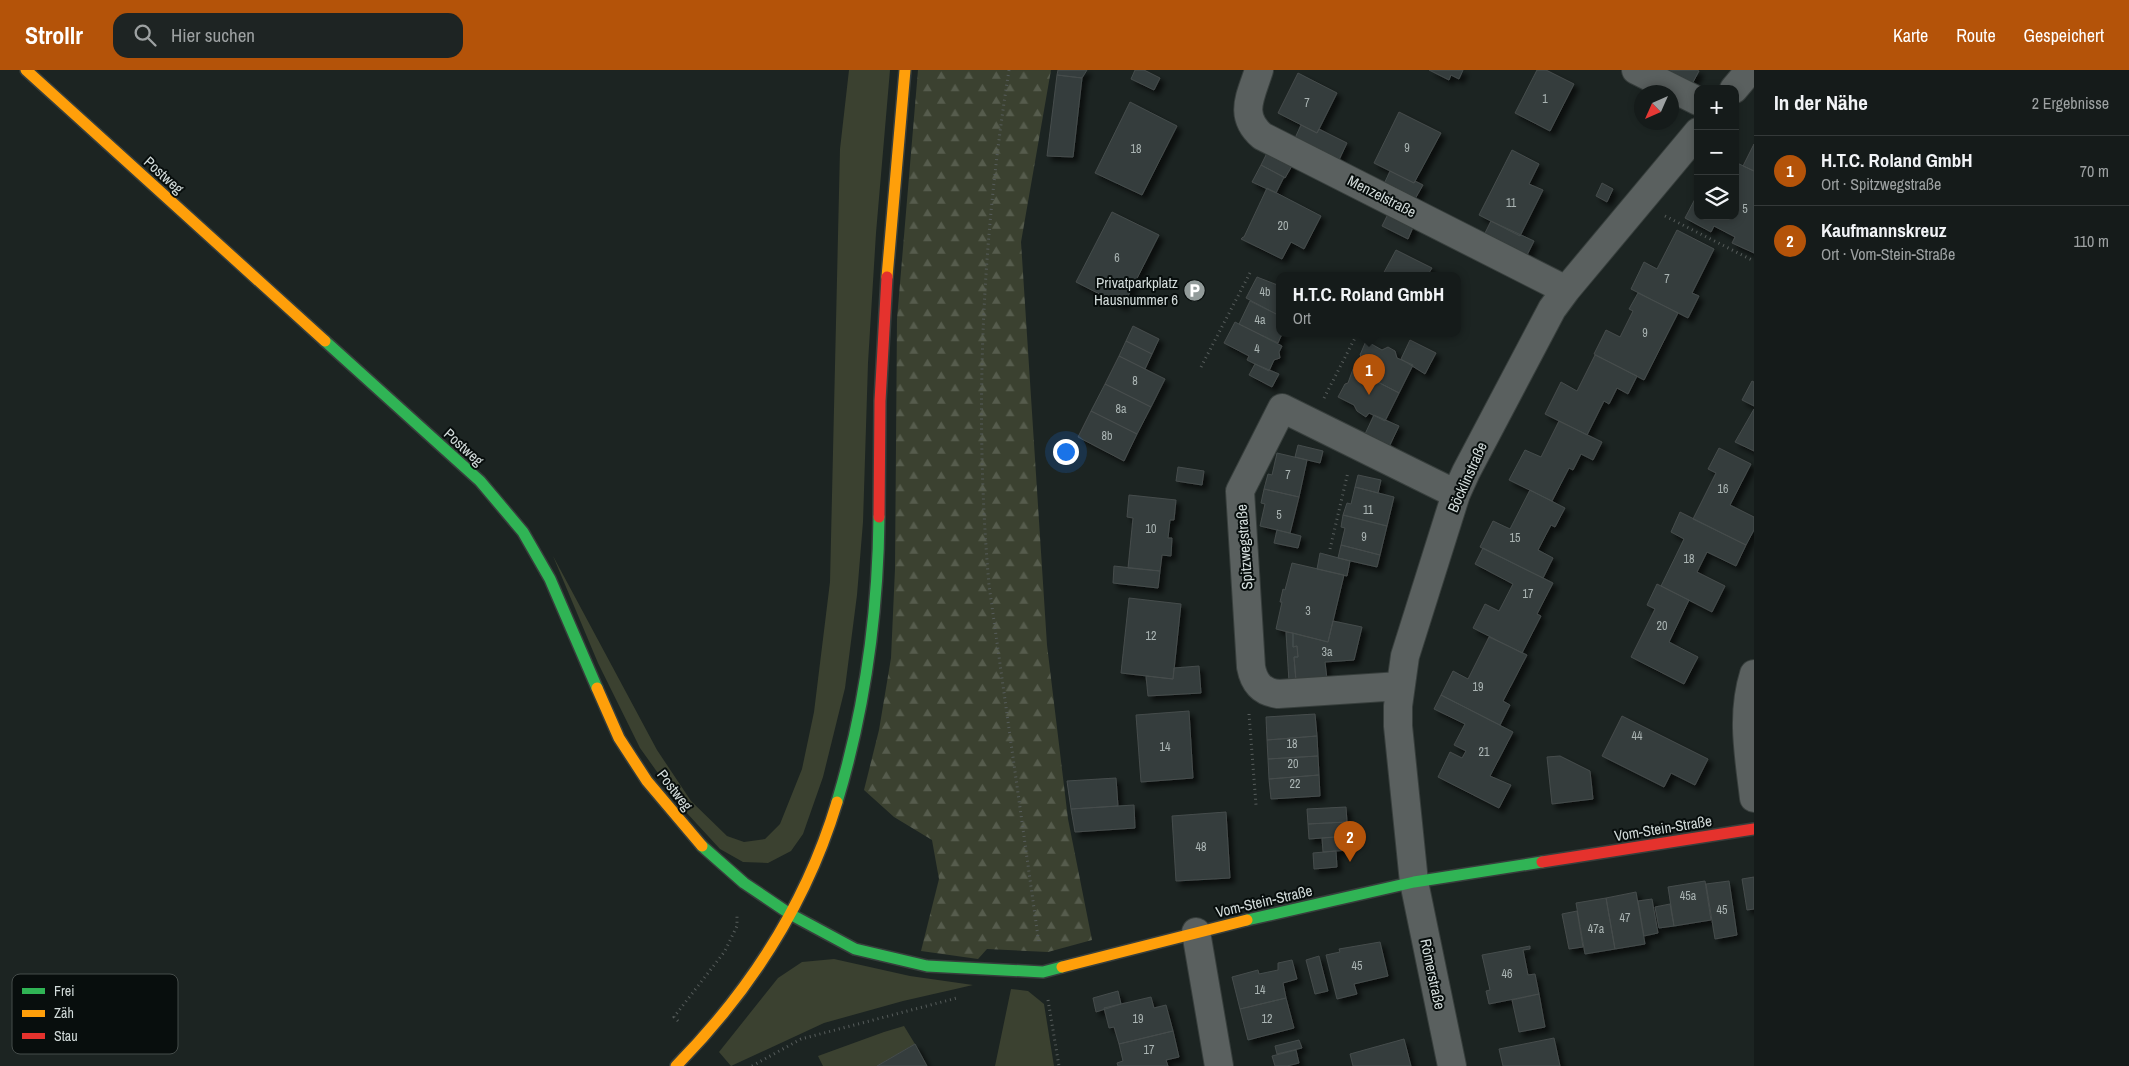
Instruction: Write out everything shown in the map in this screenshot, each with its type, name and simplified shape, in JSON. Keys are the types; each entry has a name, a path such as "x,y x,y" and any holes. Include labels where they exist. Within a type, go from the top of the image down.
{"street":[{"name":"Postweg","path":"26,70 480,481 523,532 550,580 619,738 647,780 695,840 744,883 790,914"},
{"path":"676,1066 699,1043 766,957 806,883 844,786 859,720 870,652 877,569 880,399 888,267 905,70"},
{"name":"Menzelstraße","path":"1259,70 1248,107 1248,115 1250,122 1262,136 1566,290"},
{"path":"1636,70 1694,99"},
{"path":"1737,85 1750,70"},
{"name":"Böcklinstraße","path":"1414,882 1398,726 1400,686 1405,656 1456,494 1540,331 1566,290 1694,137"},
{"name":"Spitzwegstraße","path":"1400,686 1278,694 1263,689 1254,678 1251,667 1240,491 1282,408 1456,494"},
{"path":"1754,674 1747,703 1746,719 1754,798"},
{"name":"Vom-Stein-Straße","path":"790,914 855,949 928,966 1043,972 1196,932 1414,882 1754,829"},
{"name":"Römerstraße","path":"1414,882 1452,1066"},
{"path":"1196,932 1219,1066"}],"path":[{"path":"1009,70 993,189 985,286 982,379 984,530 989,585 1043,972 1059,1066"},
{"path":"1638,202 1754,261"},
{"path":"1201,367 1251,272"},
{"path":"1312,423 1355,337"},
{"path":"1330,549 1354,444"},
{"path":"1248,709 1256,805"},
{"path":"699,1043 674,1017 725,951 737,926 736,903 744,883"},
{"path":"752,1066 801,1039 961,996"}],"green space":[{"path":"849,70 890,70 876,233 868,363 863,522 857,595 845,688 823,777 803,834 791,851 768,863 743,862 720,849 685,811 640,748 598,663 553,556 657,750 691,801 727,836 744,842 765,839 780,824 802,769 814,712 830,582 840,149"},
{"path":"918,70 1051,70 1021,242 1047,645 1068,819 1092,940 1048,952 987,949 978,959 921,951 939,879 932,840 894,817 864,790 879,730 891,658 895,569 897,319"},
{"path":"834,959 910,976 973,985 903,1001 824,1023 731,1066 719,1052 778,978 802,962"},
{"path":"1011,989 1028,991 1044,1004 1054,1066 995,1066"},
{"path":"904,1026 915,1044 877,1066 823,1066 818,1056 884,1032"}],"building":[{"path":"1058,70 1087,70 1082,78 1057,75"},
{"path":"1135,70 1144,70 1160,78 1154,90 1131,79"},
{"path":"1429,70 1463,70 1459,79 1451,75 1449,80"},
{"path":"1537,70 1546,70 1574,84 1550,131 1515,113"},
{"path":"1669,70 1699,71 1691,86 1667,74"},
{"path":"1298,73 1337,93 1317,133 1278,113"},
{"path":"1057,75 1082,78 1073,157 1047,156"},
{"path":"1130,102 1177,126 1142,195 1095,173"},
{"path":"1399,112 1441,133 1414,183 1374,163"},
{"path":"1301,125 1317,133 1319,129 1347,143 1339,160 1295,138"},
{"path":"1754,144 1754,171 1743,166"},
{"path":"1512,150 1539,164 1529,184 1543,190 1520,236 1479,215"},
{"path":"1268,151 1293,164 1285,178 1261,165"},
{"path":"1739,164 1754,171 1754,253 1732,243 1735,237 1714,226 1711,232 1685,218 1694,201 1694,220 1739,220"},
{"path":"1261,165 1284,177 1276,193 1252,182"},
{"path":"1390,171 1414,183 1415,181 1423,185 1415,199 1384,184"},
{"path":"1602,183 1613,189 1607,202 1596,196"},
{"path":"1267,188 1321,216 1304,249 1291,242 1282,259 1241,239 1244,237"},
{"path":"1112,212 1159,235 1123,306 1076,282"},
{"path":"1389,212 1414,225 1408,239 1382,226"},
{"path":"1491,221 1534,241 1526,257 1484,235"},
{"path":"1677,230 1714,249 1692,293 1699,296 1688,318 1631,289 1644,262 1657,269"},
{"path":"1396,250 1432,268 1430,272 1384,272"},
{"path":"1257,277 1276,284 1276,314 1246,298"},
{"path":"1638,293 1678,313 1644,380 1594,354 1606,330 1620,337 1633,311 1629,309"},
{"path":"1250,301 1276,314 1276,337 1281,337 1278,343 1239,324"},
{"path":"1235,322 1282,346 1279,352 1280,358 1274,360 1269,371 1247,360 1249,356 1224,343"},
{"path":"1133,326 1159,339 1152,354 1126,341"},
{"path":"1410,340 1436,353 1425,374 1401,359"},
{"path":"1126,341 1152,354 1145,369 1119,356"},
{"path":"1366,341 1382,350 1388,347 1395,351 1397,358 1413,365 1399,393 1353,369 1361,356"},
{"path":"1595,355 1637,376 1628,394 1617,388 1609,404 1604,401 1587,435 1545,414 1561,382 1577,391"},
{"path":"1119,356 1165,379 1151,407 1105,384"},
{"path":"1255,364 1279,374 1272,387 1249,375"},
{"path":"1353,369 1399,393 1385,421 1369,413 1366,417 1357,411 1354,405 1338,397 1345,384 1348,383"},
{"path":"1752,381 1754,382 1754,406 1742,400"},
{"path":"1105,384 1151,407 1137,434 1091,411"},
{"path":"1754,409 1754,451 1735,442"},
{"path":"1091,411 1137,434 1124,461 1078,437"},
{"path":"1374,415 1399,426 1389,447 1365,434"},
{"path":"1559,421 1602,442 1593,460 1581,454 1573,470 1569,468 1552,501 1509,480 1525,450 1541,457"},
{"path":"1298,445 1323,451 1320,463 1295,457"},
{"path":"1719,448 1751,464 1730,505 1754,517 1754,530 1746,545 1693,519 1716,473 1708,469"},
{"path":"1277,453 1307,460 1299,497 1264,489 1268,474 1272,475"},
{"path":"1178,467 1204,471 1202,485 1176,481"},
{"path":"1358,475 1381,480 1378,493 1355,487"},
{"path":"1355,487 1394,497 1387,526 1343,515 1347,503 1351,504"},
{"path":"1264,489 1299,497 1290,533 1260,526 1265,504 1261,503"},
{"path":"1530,490 1565,508 1555,527 1551,525 1538,550 1553,558 1543,578 1480,547 1493,521 1510,529"},
{"path":"1129,495 1176,500 1174,520 1170,520 1168,538 1172,538 1171,556 1162,555 1160,571 1128,568 1133,518 1127,517"},
{"path":"1680,512 1746,545 1736,566 1707,552 1697,572 1725,586 1712,612 1661,586 1684,539 1671,532"},
{"path":"1343,515 1387,526 1380,555 1341,545 1345,528 1341,527"},
{"path":"1277,530 1301,536 1298,548 1274,543"},
{"path":"1341,545 1380,555 1377,567 1338,558"},
{"path":"1483,548 1553,583 1537,614 1541,616 1522,653 1473,628 1485,604 1499,611 1513,584 1475,564"},
{"path":"1320,553 1350,561 1347,576 1317,569"},
{"path":"1292,563 1344,575 1328,642 1276,629 1283,589 1285,590"},
{"path":"1114,566 1160,571 1158,588 1113,583"},
{"path":"1657,584 1689,600 1669,642 1698,657 1684,684 1631,657 1655,609 1647,605"},
{"path":"1129,598 1181,604 1173,679 1121,673"},
{"path":"1333,621 1362,627 1354,660 1325,662 1327,679 1296,681 1294,657 1298,657 1297,646 1293,647 1293,633 1328,642"},
{"path":"1286,632 1293,633 1293,647 1297,646 1298,657 1294,657 1296,681 1289,682"},
{"path":"1489,637 1527,655 1503,701 1510,705 1500,725 1441,695 1453,671 1468,679"},
{"path":"1199,666 1201,693 1148,696 1146,676 1173,679 1174,668"},
{"path":"1441,695 1513,732 1490,776 1511,785 1499,808 1438,777 1450,752 1462,758 1466,751 1454,745 1465,724 1434,709"},
{"path":"1189,711 1193,778 1141,782 1136,715"},
{"path":"1315,714 1317,736 1267,740 1266,717"},
{"path":"1622,716 1708,759 1695,785 1671,773 1664,787 1602,756"},
{"path":"1317,736 1318,756 1268,759 1267,740"},
{"path":"1318,756 1319,775 1269,779 1268,759"},
{"path":"1560,756 1590,771 1593,799 1552,804 1547,757"},
{"path":"1319,775 1320,796 1271,799 1269,779"},
{"path":"1116,778 1118,806 1071,809 1067,781"},
{"path":"1134,805 1135,828 1075,832 1071,809"},
{"path":"1346,807 1347,822 1308,824 1307,809"},
{"path":"1226,812 1230,878 1176,881 1172,816"},
{"path":"1347,822 1348,836 1309,839 1308,824"},
{"path":"1348,836 1349,850 1323,852 1322,838"},
{"path":"1336,851 1337,867 1314,869 1313,853"},
{"path":"1754,877 1754,909 1747,910 1742,879"},
{"path":"1705,881 1711,920 1674,926 1668,887"},
{"path":"1729,881 1737,935 1715,939 1706,884"},
{"path":"1636,892 1645,944 1615,949 1606,898"},
{"path":"1606,898 1615,949 1585,954 1576,903"},
{"path":"1652,899 1658,933 1644,936 1638,901"},
{"path":"1670,904 1674,926 1659,928 1655,907"},
{"path":"1577,911 1583,947 1569,949 1562,914"},
{"path":"1380,942 1388,976 1354,984 1357,994 1337,999 1326,955 1340,952 1339,949"},
{"path":"1530,946 1530,949 1523,950 1528,975 1535,974 1539,994 1489,1004 1486,991 1490,990 1482,955"},
{"path":"1319,956 1328,991 1315,994 1306,960"},
{"path":"1292,960 1297,979 1283,983 1286,998 1240,1009 1232,977 1258,970 1259,974 1278,970 1278,963"},
{"path":"1118,991 1121,1004 1096,1012 1093,998"},
{"path":"1539,994 1545,1027 1519,1032 1512,1000"},
{"path":"1151,997 1154,1008 1166,1005 1173,1031 1119,1044 1114,1027 1109,1028 1104,1008"},
{"path":"1286,998 1294,1028 1248,1040 1240,1009"},
{"path":"1173,1031 1179,1057 1166,1060 1168,1066 1118,1066 1117,1063 1123,1061 1119,1044"},
{"path":"1554,1038 1560,1066 1503,1066 1499,1049"},
{"path":"1404,1039 1411,1066 1353,1066 1350,1054"},
{"path":"1299,1040 1302,1048 1277,1054 1275,1046"},
{"path":"915,1044 927,1066 877,1066"},
{"path":"1296,1050 1299,1063 1275,1066 1272,1056"}],"traffic: fast":[{"path":"325,341 480,481 523,532 550,579 597,688"},
{"path":"837,802 855,732 868,661 876,589 879,517"},
{"path":"702,846 744,883 790,914 855,949 927,966 1043,972 1062,967"},
{"path":"1247,920 1414,882 1542,862"}],"traffic: slow":[{"path":"26,70 325,341"},
{"path":"887,277 905,70"},
{"path":"597,688 619,738 647,781 702,846"},
{"path":"676,1066 728,1007 752,976 773,944 809,876 837,802"},
{"path":"1062,967 1247,920"}],"traffic: jam":[{"path":"879,517 880,401 887,277"},
{"path":"1542,862 1754,829"}],"place":[{"name":"Privatparkplatz Hausnummer 6","path":"1194,291"},
{"name":"H.T.C. Roland GmbH","path":"1369,395"},
{"name":"Kaufmannskreuz","path":"1350,862"}]}
